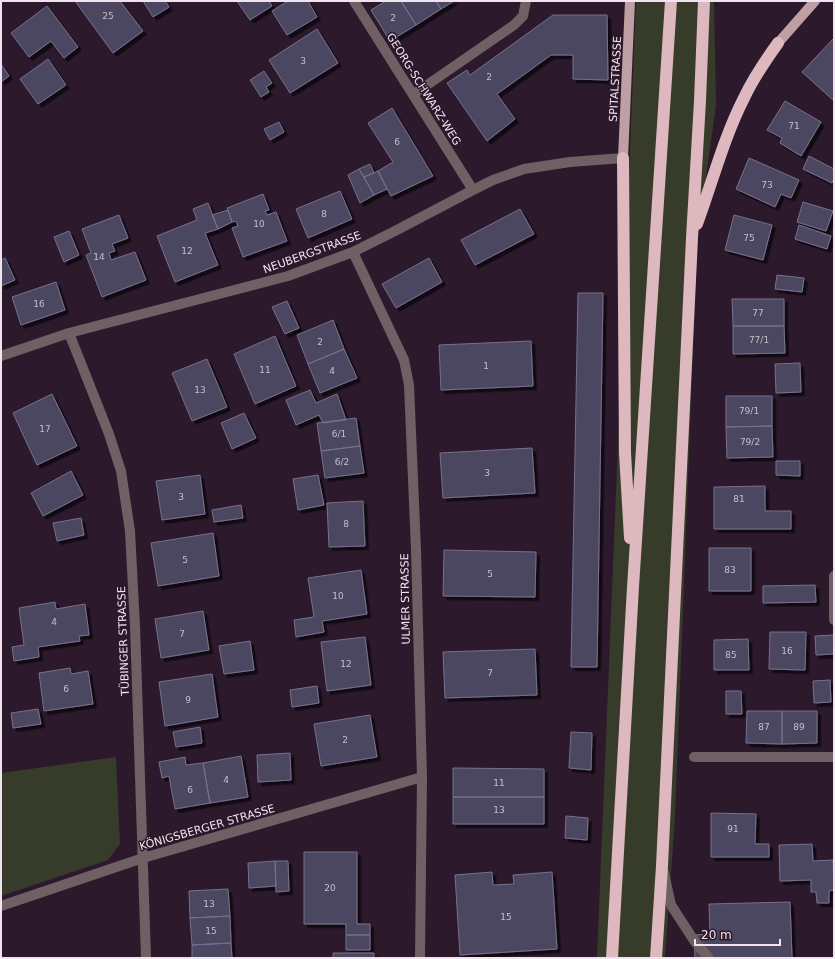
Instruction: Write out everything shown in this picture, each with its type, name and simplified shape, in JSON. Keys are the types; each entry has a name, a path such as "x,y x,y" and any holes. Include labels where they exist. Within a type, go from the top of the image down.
{"highway":[{"path":"612,958 633,587 671,1"},
{"path":"656,958 662,866 704,1"},
{"path":"692,238 729,131 758,72 778,43"},
{"path":"623,158 625,453 633,587"}],"main road":[{"name":"SPITALSTRASSE","path":"623,158 630,1"},
{"path":"778,43 815,1"}],"street":[{"name":"GEORG-SCHWARZ-WEG","path":"354,1 414,94 473,190"},
{"path":"414,94 514,24 523,16 526,1"},
{"name":"NEUBERGSTRASSE","path":"1,356 69,333 288,276 353,252 395,232 493,180 524,169 570,162 623,158"},
{"name":"ULMER STRASSE","path":"353,252 404,360 409,385 416,550 422,777 420,958"},
{"name":"TÜBINGER STRASSE","path":"69,333 109,434 121,471 130,531 135,626 146,958"},
{"path":"834,576 834,620"},
{"path":"694,757 834,758"},
{"name":"KÖNIGSBERGER STRASSE","path":"1,906 143,858 422,777"},
{"path":"662,866 671,905 694,942 709,958"}],"green space":[{"path":"636,1 714,1 716,105 697,243 675,818 665,958 597,958"},
{"path":"116,757 120,844 108,860 1,896 1,773"}],"building":[{"path":"75,1 120,1 143,31 113,53"},
{"path":"143,1 165,1 169,7 153,17"},
{"path":"237,1 269,1 272,6 250,20"},
{"path":"288,1 308,1 317,17 287,35 272,11"},
{"path":"386,1 401,1 416,25 390,41 371,10"},
{"path":"401,1 436,1 441,9 416,25"},
{"path":"436,1 454,1 441,9"},
{"path":"47,6 78,47 64,58 51,41 29,57 11,33"},
{"path":"553,15 607,15 608,80 573,79 573,55 551,55 497,94 515,119 487,141 447,83 467,70 470,75"},
{"path":"317,29 338,63 290,93 269,60"},
{"path":"834,38 834,101 802,72"},
{"path":"48,59 66,85 38,104 20,79"},
{"path":"1,64 9,76 1,82"},
{"path":"264,71 272,83 266,87 269,92 261,97 250,80"},
{"path":"785,101 821,122 801,156 780,143 782,138 767,130"},
{"path":"392,108 433,176 391,196 378,171 393,162 368,123"},
{"path":"279,122 284,132 270,140 264,129"},
{"path":"809,156 834,169 834,178 832,183 803,169"},
{"path":"749,158 799,180 791,198 781,194 775,207 736,189"},
{"path":"370,164 374,173 364,177 359,169"},
{"path":"359,169 374,195 360,203 348,175"},
{"path":"378,171 387,189 374,195 364,177"},
{"path":"340,191 352,219 308,238 296,209"},
{"path":"263,194 269,210 265,211 267,215 276,212 287,241 243,257 232,228 238,226 236,221 232,222 227,208"},
{"path":"803,202 833,211 826,231 797,222"},
{"path":"208,203 218,229 205,233 218,265 175,282 157,236 197,220 193,209"},
{"path":"520,209 534,234 475,265 461,240"},
{"path":"228,210 232,222 218,229 212,215"},
{"path":"119,215 128,238 112,244 115,251 109,253 111,260 135,252 146,280 102,297 86,255 91,253 82,229"},
{"path":"734,215 772,225 763,260 725,250"},
{"path":"799,225 831,236 827,249 795,239"},
{"path":"69,231 79,255 64,262 54,237"},
{"path":"5,258 15,280 1,286 1,260"},
{"path":"429,258 442,282 396,308 382,284"},
{"path":"777,275 804,278 802,292 775,289"},
{"path":"56,282 65,310 21,325 12,297"},
{"path":"578,293 603,293 597,667 571,667"},
{"path":"732,299 784,299 784,326 733,326"},
{"path":"287,301 299,328 285,334 272,307"},
{"path":"333,320 344,349 308,364 297,335"},
{"path":"733,326 784,326 785,353 733,354"},
{"path":"275,336 296,386 255,404 234,354"},
{"path":"531,341 533,386 441,390 439,345"},
{"path":"344,349 357,378 320,393 308,364"},
{"path":"207,359 227,407 192,421 172,373"},
{"path":"800,363 801,392 776,393 775,364"},
{"path":"310,390 316,403 337,394 346,420 323,423 319,415 296,425 286,400"},
{"path":"52,394 77,446 37,465 13,413"},
{"path":"726,396 772,396 772,426 726,427"},
{"path":"244,413 256,438 232,449 221,423"},
{"path":"356,418 360,446 321,451 317,423"},
{"path":"772,426 773,457 727,458 726,427"},
{"path":"360,446 364,473 325,478 321,451"},
{"path":"532,448 535,493 443,498 440,453"},
{"path":"776,461 800,461 800,476 776,475"},
{"path":"71,471 83,495 43,516 31,493"},
{"path":"200,475 205,514 162,520 156,481"},
{"path":"318,475 324,505 298,510 293,479"},
{"path":"765,486 765,511 791,511 791,529 714,529 714,487"},
{"path":"363,501 365,546 329,547 327,503"},
{"path":"241,505 243,518 214,522 212,510"},
{"path":"81,518 84,535 57,541 53,523"},
{"path":"213,533 219,576 158,586 151,543"},
{"path":"709,548 751,548 751,591 709,591"},
{"path":"444,550 536,552 535,597 443,596"},
{"path":"361,570 367,614 322,621 324,632 296,637 294,620 314,617 308,578"},
{"path":"815,585 816,602 763,603 763,586"},
{"path":"55,602 56,609 85,604 89,635 79,636 80,641 38,647 39,657 14,661 12,647 24,645 19,608"},
{"path":"203,611 209,650 161,658 155,619"},
{"path":"770,632 806,632 805,670 769,669"},
{"path":"834,635 834,654 816,655 815,636"},
{"path":"365,637 371,685 327,691 321,642"},
{"path":"748,639 749,670 714,670 714,640"},
{"path":"250,641 254,670 224,674 219,646"},
{"path":"535,649 537,695 445,698 443,652"},
{"path":"70,668 71,674 88,671 93,704 44,711 39,673"},
{"path":"212,674 218,717 165,726 159,682"},
{"path":"830,680 831,702 814,703 813,681"},
{"path":"317,686 319,703 292,707 290,690"},
{"path":"726,691 741,691 742,714 726,714"},
{"path":"38,709 41,724 13,728 11,713"},
{"path":"747,711 782,711 782,744 746,743"},
{"path":"782,711 817,711 817,743 782,744"},
{"path":"370,715 377,757 321,766 314,724"},
{"path":"200,727 202,743 176,747 173,732"},
{"path":"571,732 592,733 591,770 569,768"},
{"path":"290,753 291,780 258,782 257,755"},
{"path":"241,756 248,797 210,803 203,763"},
{"path":"185,757 186,765 203,763 210,803 175,809 169,776 162,778 159,762"},
{"path":"453,768 544,769 544,797 453,797"},
{"path":"453,797 544,797 544,824 453,824"},
{"path":"711,813 756,814 755,844 769,844 769,857 711,857"},
{"path":"566,816 588,818 587,840 565,838"},
{"path":"812,844 813,861 833,860 834,890 829,891 829,903 817,903 816,892 811,892 811,880 780,881 779,845"},
{"path":"304,852 357,852 357,924 370,924 370,935 346,935 346,924 304,924"},
{"path":"275,861 288,861 289,891 276,892"},
{"path":"275,861 276,886 249,888 248,863"},
{"path":"492,872 493,885 514,884 513,875 552,872 557,949 460,955 455,875"},
{"path":"228,889 230,916 190,918 189,891"},
{"path":"790,902 792,958 695,958 694,935 710,934 709,904"},
{"path":"230,916 231,943 192,945 190,918"},
{"path":"346,935 370,935 370,950 346,950"},
{"path":"231,943 232,958 192,958 192,945"},
{"path":"333,953 374,953 374,958 333,958"}]}
